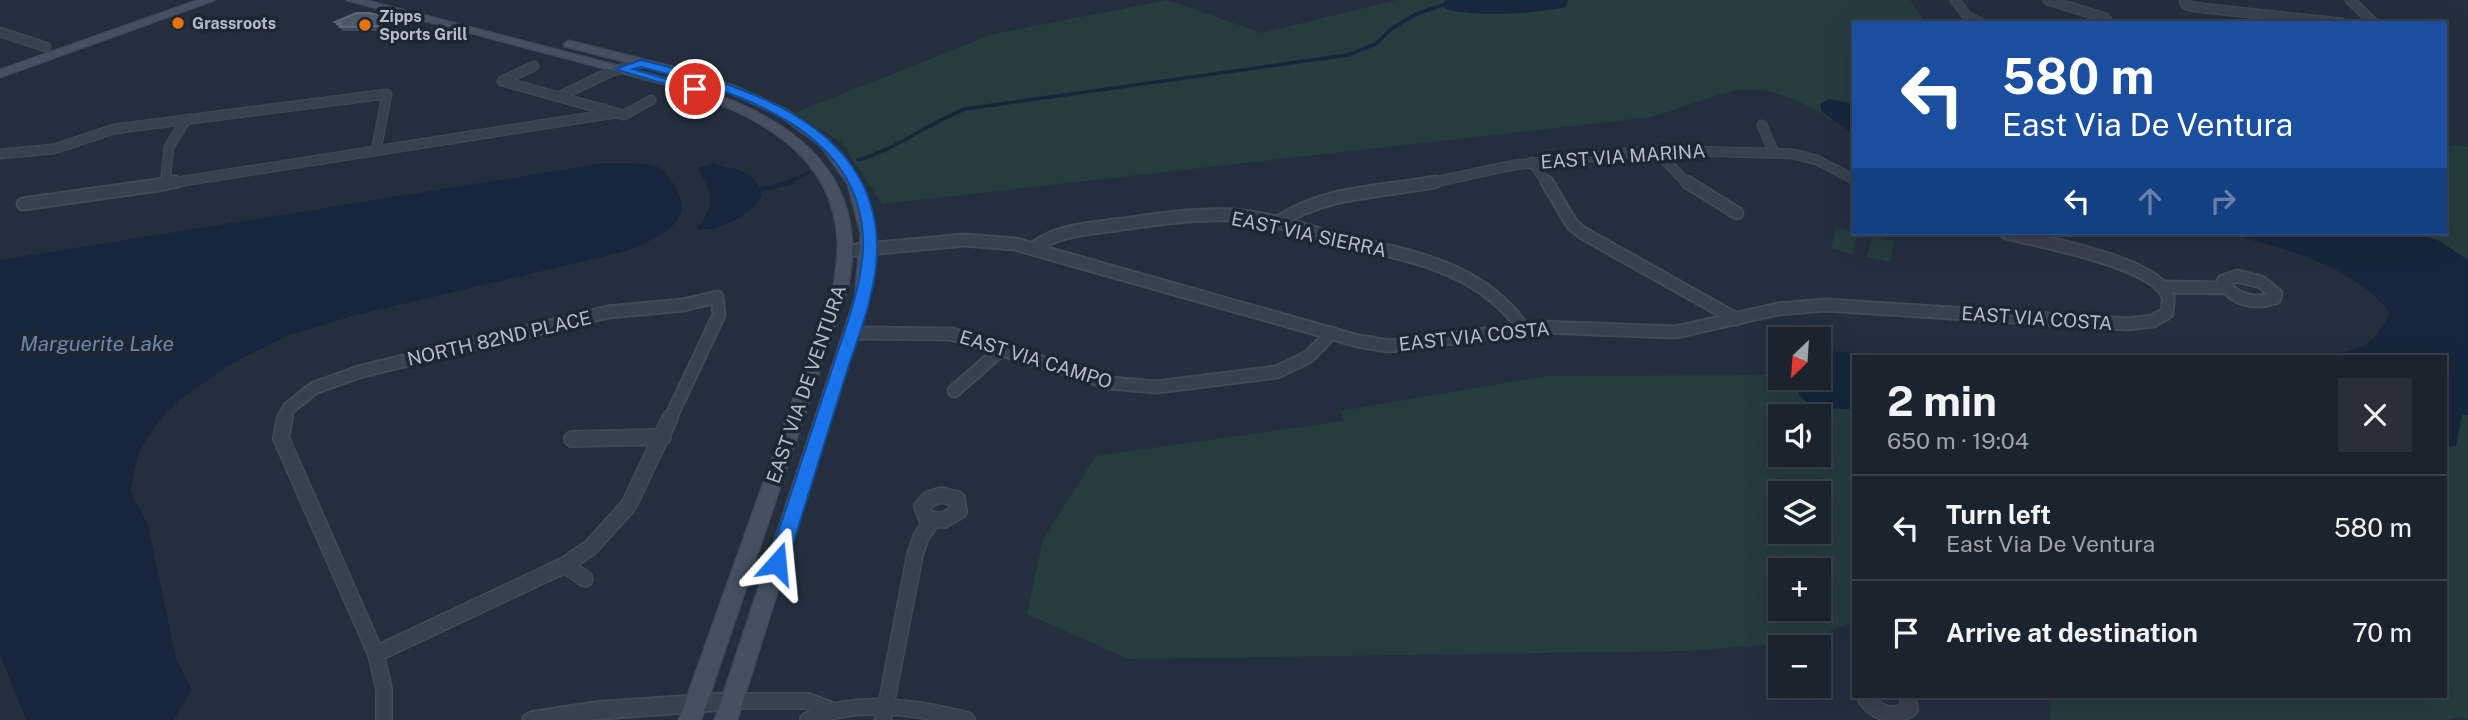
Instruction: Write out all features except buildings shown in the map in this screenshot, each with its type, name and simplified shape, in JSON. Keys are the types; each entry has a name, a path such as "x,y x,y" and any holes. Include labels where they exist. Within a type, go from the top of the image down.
{"main road":[{"path":"0,62 180,0"},
{"path":"0,74 209,0"},
{"name":"EAST VIA DE VENTURA","path":"352,0 621,69 726,100 768,120 796,141 814,158 835,192 844,223 846,251 837,297 693,711"},
{"name":"EAST VIA DE VENTURA","path":"394,0 641,63 746,94 806,126 830,148 851,174 865,206 870,249 866,285 726,720"}],"street":[{"path":"1955,0 1967,16 1976,21"},
{"path":"2048,0 2094,19"},
{"path":"2350,0 2372,21"},
{"path":"2186,3 2326,21"},
{"path":"0,32 46,47"},
{"path":"563,98 618,74 621,69 641,63"},
{"path":"534,66 502,81 624,115 651,100"},
{"path":"0,154 54,149 114,129 387,94 376,151"},
{"path":"23,204 616,113"},
{"path":"165,184 169,147 185,121"},
{"path":"1762,125 1774,153"},
{"name":"EAST VIA MARINA","path":"1277,223 1294,211 1327,200 1432,183 1472,172 1532,162 1655,150 1692,149 1807,157 1852,179"},
{"path":"1655,150 1689,185 1737,213"},
{"path":"1532,162 1554,192 1572,224 1581,232 1736,319"},
{"path":"1432,183 1441,191"},
{"name":"EAST VIA SIERRA","path":"1034,248 1065,232 1154,221 1221,215 1277,223 1455,272 1493,293 1508,305 1523,328"},
{"path":"2015,235 2116,260 2146,274 2163,287 2226,288"},
{"name":"EAST VIA COSTA","path":"846,251 991,240 1034,248 1367,343 1389,345 1523,328 1676,332 1778,309 1825,305 2127,324 2147,323 2161,319 2167,313 2169,298 2163,287"},
{"name":"NORTH 82ND PLACE","path":"376,654 281,438 280,423 290,407 316,388 339,377 377,367 594,315 683,305 717,297 719,316 663,437"},
{"name":"EAST VIA CAMPO","path":"852,333 951,334 1110,383 1157,387 1292,368 1315,353 1332,333"},
{"path":"954,391 1002,349"},
{"path":"384,720 384,689 376,654 565,565 591,547 614,525 629,505 663,437 572,439"},
{"path":"884,715 915,555 921,537 932,521"},
{"path":"565,565 585,579"},
{"path":"1866,698 1877,712 1894,718 1906,714 1910,709 1907,698"},
{"path":"532,720 598,710 693,711 732,701 808,701 831,710 884,715 937,712 967,720"},
{"path":"808,720 831,710"}],"green space":[{"path":"1168,0 1262,33 1397,0 1910,0 1925,21 1852,21 1852,133 1798,101 1750,89 1734,91 1652,117 882,204 841,142 794,113 993,34"},
{"path":"2447,144 2468,147 2468,719 2050,720 2052,698 2447,698 2447,355 2326,355 2352,350 2367,343 2390,313 2375,296 2357,282 2315,261 2233,235 2447,235"},
{"path":"1836,228 1858,235 1853,254 1831,249"},
{"path":"1872,236 1894,241 1890,262 1867,257"},
{"path":"1831,351 1898,355 1852,355 1852,622 1820,635 1768,635 1768,645 1687,651 1129,659 1027,614 1043,539 1096,456 1344,421 1340,411 1547,376 1768,375 1768,390 1831,390"}],"water":[{"path":"1445,0 1568,0 1566,7 1492,14 1448,10 1443,7"},
{"path":"1829,99 1852,104 1852,133 1822,112 1820,104"},
{"name":"Marguerite Lake","path":"605,163 643,164 662,170 673,183 681,202 681,213 676,222 659,236 627,251 352,316 290,335 236,361 179,400 158,422 139,451 130,491 148,525 176,658 192,690 173,720 26,720 0,655 0,260"},
{"path":"713,163 749,175 759,186 762,196 750,210 734,221 716,228 698,229 710,199 698,168"},
{"path":"2233,235 2419,235 2440,241 2468,260 2468,415 2462,415 2456,446 2447,447 2447,355 2326,355 2352,350 2368,342 2390,313 2375,296 2357,282 2315,261"},
{"path":"1831,351 1898,355 1852,355 1852,409 1831,408 1831,404 1809,404 1799,395 1799,390 1831,390"}],"waterway":[{"path":"858,160 886,149 965,109 1348,55 1376,44 1391,29 1416,14 1446,4"},
{"path":"787,183 808,173"},
{"path":"787,183 791,182"},
{"path":"757,191 787,183"}],"place":[{"name":"Grassroots","path":"178,23"},
{"name":"Zipps Sports Grill","path":"365,25"}],"route":[{"path":"695,89 621,69 641,63 690,76 746,94 785,113 820,138 846,166 860,192 868,220 870,249 866,285 777,563"}]}
